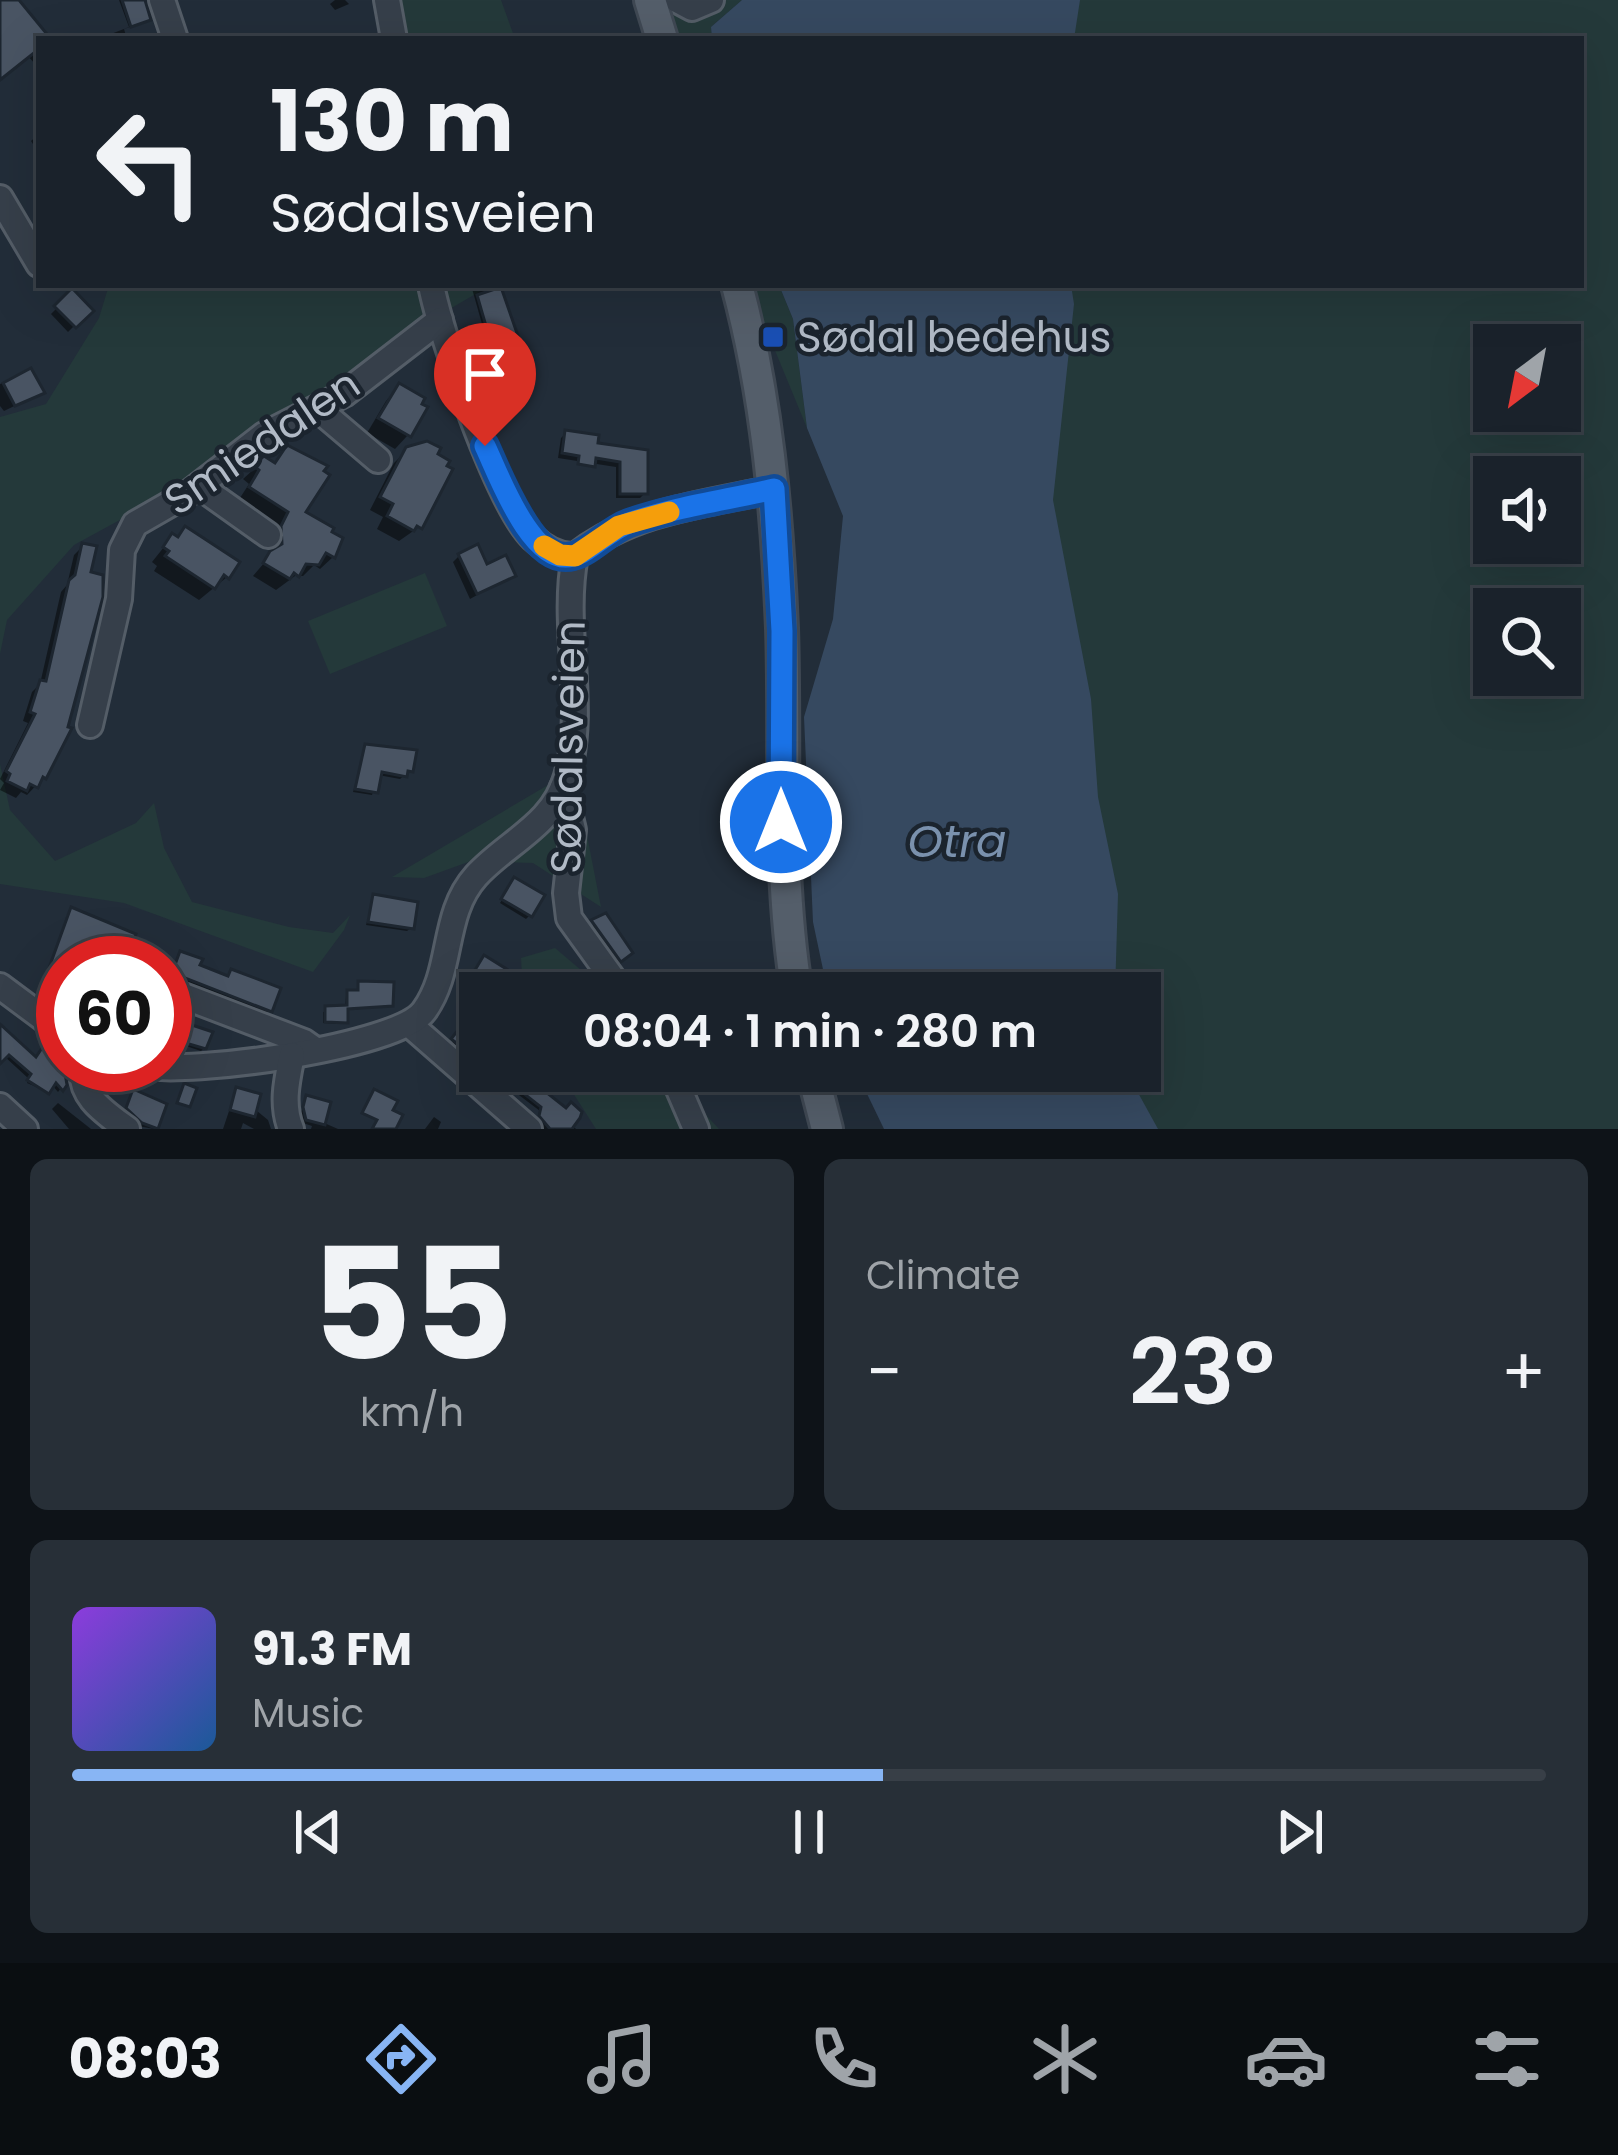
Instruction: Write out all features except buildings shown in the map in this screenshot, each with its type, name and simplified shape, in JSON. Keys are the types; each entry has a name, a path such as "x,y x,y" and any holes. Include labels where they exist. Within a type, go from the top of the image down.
{"main road":[{"path":"650,0 661,36"},
{"path":"738,288 763,347 782,631 781,822 794,972"},
{"path":"817,1092 827,1129"}],"street":[{"path":"162,0 174,36"},
{"path":"387,0 393,36"},
{"path":"677,0 692,8 710,0"},
{"path":"0,198 36,259"},
{"path":"432,288 485,446 524,527 548,548 575,556 604,534 634,521 774,489"},
{"name":"Smiedalen","path":"90,725 119,599 122,550 135,524 199,486 264,435 344,394 440,320"},
{"path":"318,409 378,460"},
{"path":"199,486 268,535"},
{"name":"Sødalsveien","path":"575,556 569,626 572,737 562,787 572,830 566,893 569,918 607,972"},
{"path":"192,1068 212,1069 303,1052 409,1024 426,1008 436,988 452,916 465,891 545,818 562,787"},
{"path":"0,986 36,1013"},
{"path":"192,999 304,1042 285,1090 290,1129"},
{"path":"409,1024 529,1129"},
{"path":"87,1092 127,1129"},
{"path":"680,1092 696,1129"},
{"path":"0,1106 25,1129"}],"green space":[{"path":"381,0 501,0 514,36 387,36"},
{"path":"651,0 742,0 711,27 712,36 662,36"},
{"path":"936,0 1618,0 1618,1129 1054,1129 1050,1092 1161,1092 1161,972 1038,972 966,288 1584,288 1584,36 940,36"},
{"path":"108,288 486,288 417,328 250,449 74,545 7,620 0,654 0,417 46,404 99,318"},
{"path":"749,288 780,288 793,319 807,428"},
{"path":"425,573 447,626 330,674 308,621"},
{"path":"0,764 10,810 55,861 136,823 154,803 164,848 192,902 333,933 350,915 344,930 313,972 124,903 0,884"},
{"path":"565,775 584,820 601,907 533,863 471,861 424,878 392,877"},
{"path":"555,948 583,972 522,972 521,958"},
{"path":"572,1092 689,1092 719,1129 596,1129"}],"water":[{"path":"742,0 1080,0 1074,36 712,36 711,27"},
{"name":"Otra","path":"780,288 1071,288 1074,304 1053,500 1091,699 1098,797 1118,894 1116,972 824,972 813,922 804,717 833,619 843,516 807,428 793,319"},
{"path":"866,1092 1138,1092 1158,1129 884,1129"}],"slow traffic":[{"path":"544,546 560,555 575,556 619,526 669,512"}],"place":[{"name":"Sødal bedehus","path":"773,337"}],"route":[{"path":"485,446 524,527 533,538 567,557 634,521 774,489 782,631 781,822"}]}
